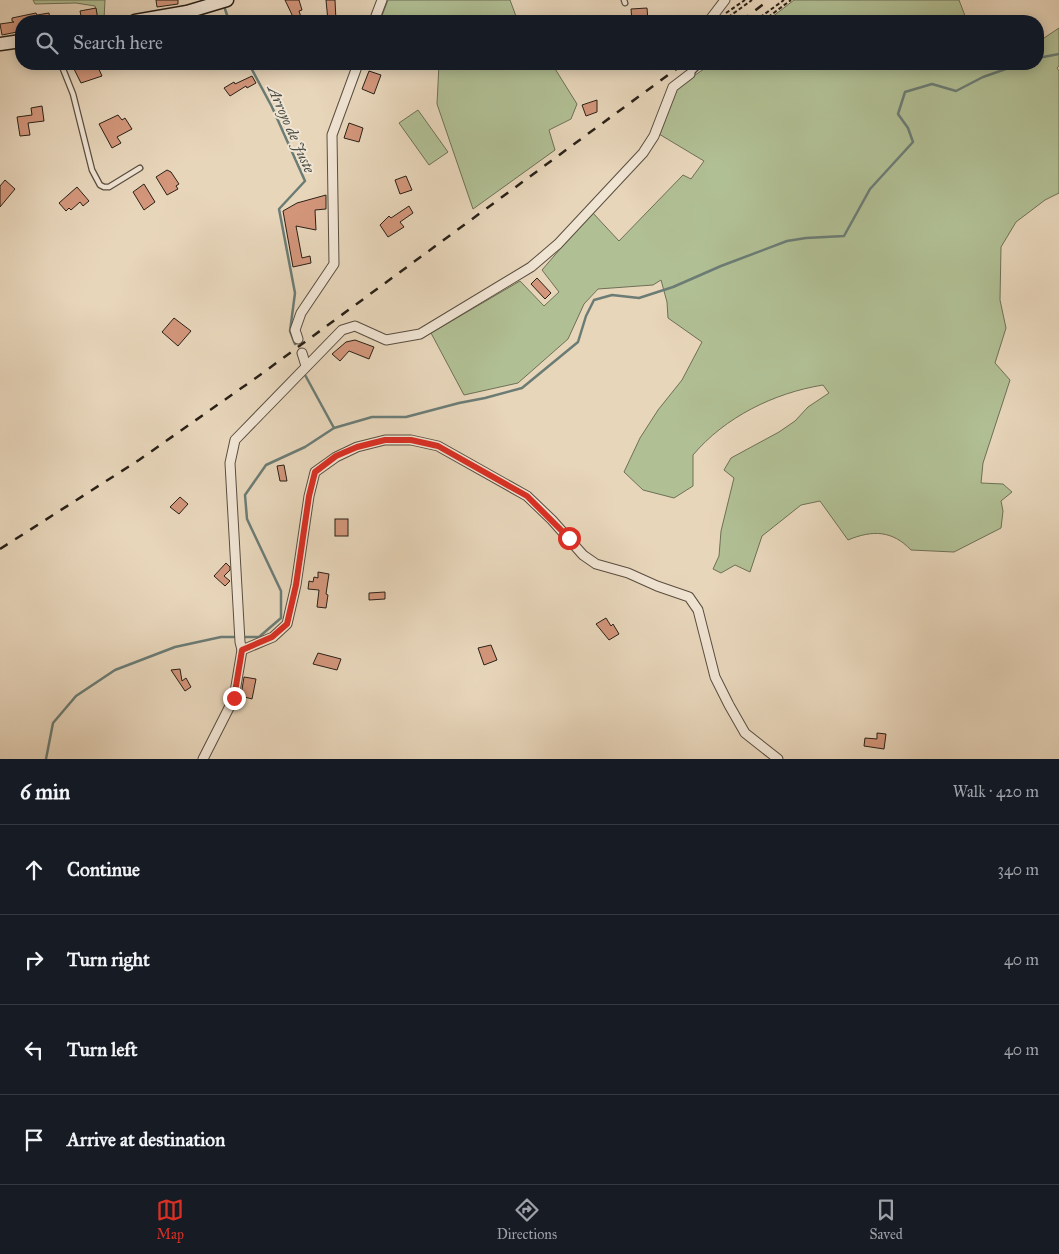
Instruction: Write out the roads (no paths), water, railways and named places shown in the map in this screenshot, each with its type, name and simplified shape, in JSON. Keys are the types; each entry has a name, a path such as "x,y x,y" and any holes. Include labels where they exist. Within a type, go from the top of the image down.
{"street":[{"path":"170,15 227,0"},
{"path":"714,15 725,0"},
{"path":"376,15 380,1"},
{"path":"0,44 15,42"},
{"path":"298,339 295,330 301,313 334,264 332,135 356,70"},
{"path":"202,759 234,698 241,646 230,463 235,440 342,330 354,326 386,340 420,334 530,267 558,244 643,153 654,136 673,87 690,74"},
{"path":"302,353 306,366"},
{"path":"241,646 272,637 287,624 296,585 309,496 315,472 336,456 357,447 385,440 411,440 438,446 527,496 552,520 583,555 596,564 628,573 689,597 698,610 714,677 729,705 745,733 778,759"}],"lane":[{"path":"63,70 73,94 92,170 100,185 109,187 140,168"},
{"path":"690,74 694,70"}],"waterway":[{"name":"Arroyo de Juste","path":"225,9 227,15"},
{"path":"1044,57 1059,54"},
{"name":"Arroyo de Juste","path":"252,70 272,107 305,181 279,209 295,293 290,331 295,344"},
{"path":"46,759 53,723 76,696 115,670 175,647 221,637 259,637 281,618 281,591 247,519 245,495 266,465 305,447 334,428 372,417 406,417 522,388 578,342 586,316 594,300 612,295 639,298 673,287 721,266 787,241 844,236 870,189 913,142 908,128 898,114 905,92 932,84 956,91 983,77 1003,70"},
{"name":"Arroyo de Juste","path":"304,373 334,428"}],"railway":[{"path":"749,15 769,0"},
{"path":"0,549 139,460 260,375 675,70"}]}
